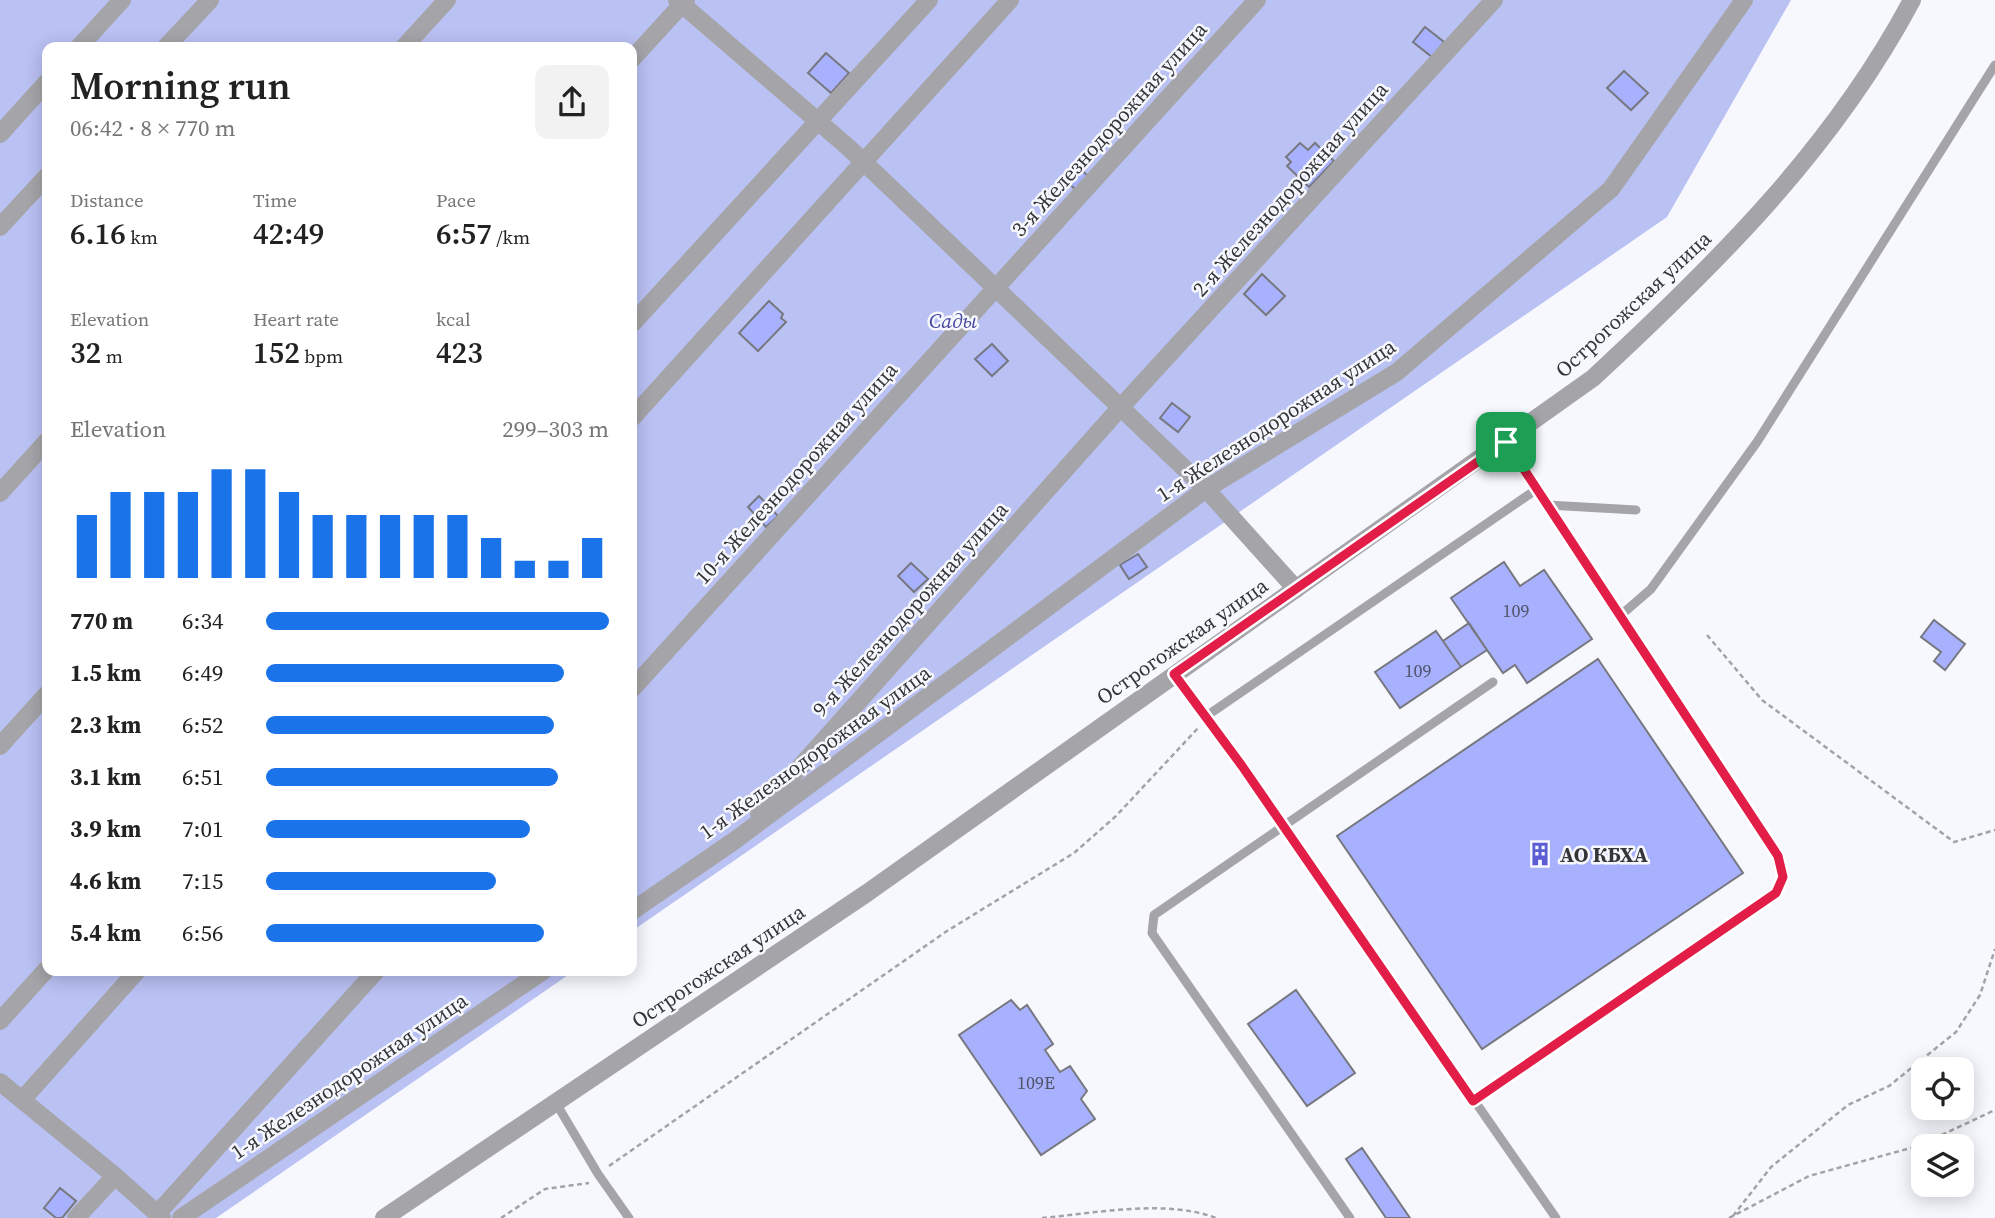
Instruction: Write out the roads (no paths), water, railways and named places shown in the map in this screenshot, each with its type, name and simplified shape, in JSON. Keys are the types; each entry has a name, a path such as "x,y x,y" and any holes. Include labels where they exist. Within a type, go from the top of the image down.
{"street":[{"path":"84,42 122,0"},
{"path":"171,42 210,0"},
{"path":"409,42 447,0"},
{"path":"637,318 816,120 929,0"},
{"path":"637,412 1010,0"},
{"name":"3-я Железнодорожная улица","path":"995,288 1257,0"},
{"name":"2-я Железнодорожная улица","path":"1120,408 1493,0"},
{"name":"1-я Железнодорожная улица","path":"637,908 734,841 1206,489 1397,372 1611,189 1744,0"},
{"name":"Острогожская улица","path":"384,1218 867,893 1593,379 1771,204 1860,86 1912,0"},
{"path":"637,53 681,1 862,161 1206,489 1296,589"},
{"path":"0,134 42,88"},
{"path":"0,227 42,181"},
{"name":"10-я Железнодорожная улица","path":"637,683 995,288"},
{"name":"9-я Железнодорожная улица","path":"734,841 1120,408"},
{"path":"0,494 42,447"},
{"path":"0,746 42,700"},
{"path":"0,1021 42,975"},
{"path":"22,1100 133,976"},
{"path":"0,1082 115,1176 159,1216 372,976"},
{"name":"1-я Железнодорожная улица","path":"180,1218 536,976"},
{"path":"76,1218 115,1176"}],"lane":[{"path":"1621,615 1651,589 1757,442 1995,65"},
{"path":"1473,1101 1776,893 1783,877 1778,856 1506,442"},
{"path":"1205,717 1537,489"},
{"path":"1548,505 1636,510"},
{"path":"1174,674 1556,1218"},
{"path":"1350,1218 1152,933 1154,915 1493,682"},
{"path":"556,1103 604,1184 629,1218"}],"place":[{"name":"АО КБХА","path":"1540,854"}],"park label":[{"name":"Сады","path":"953,320"}]}
